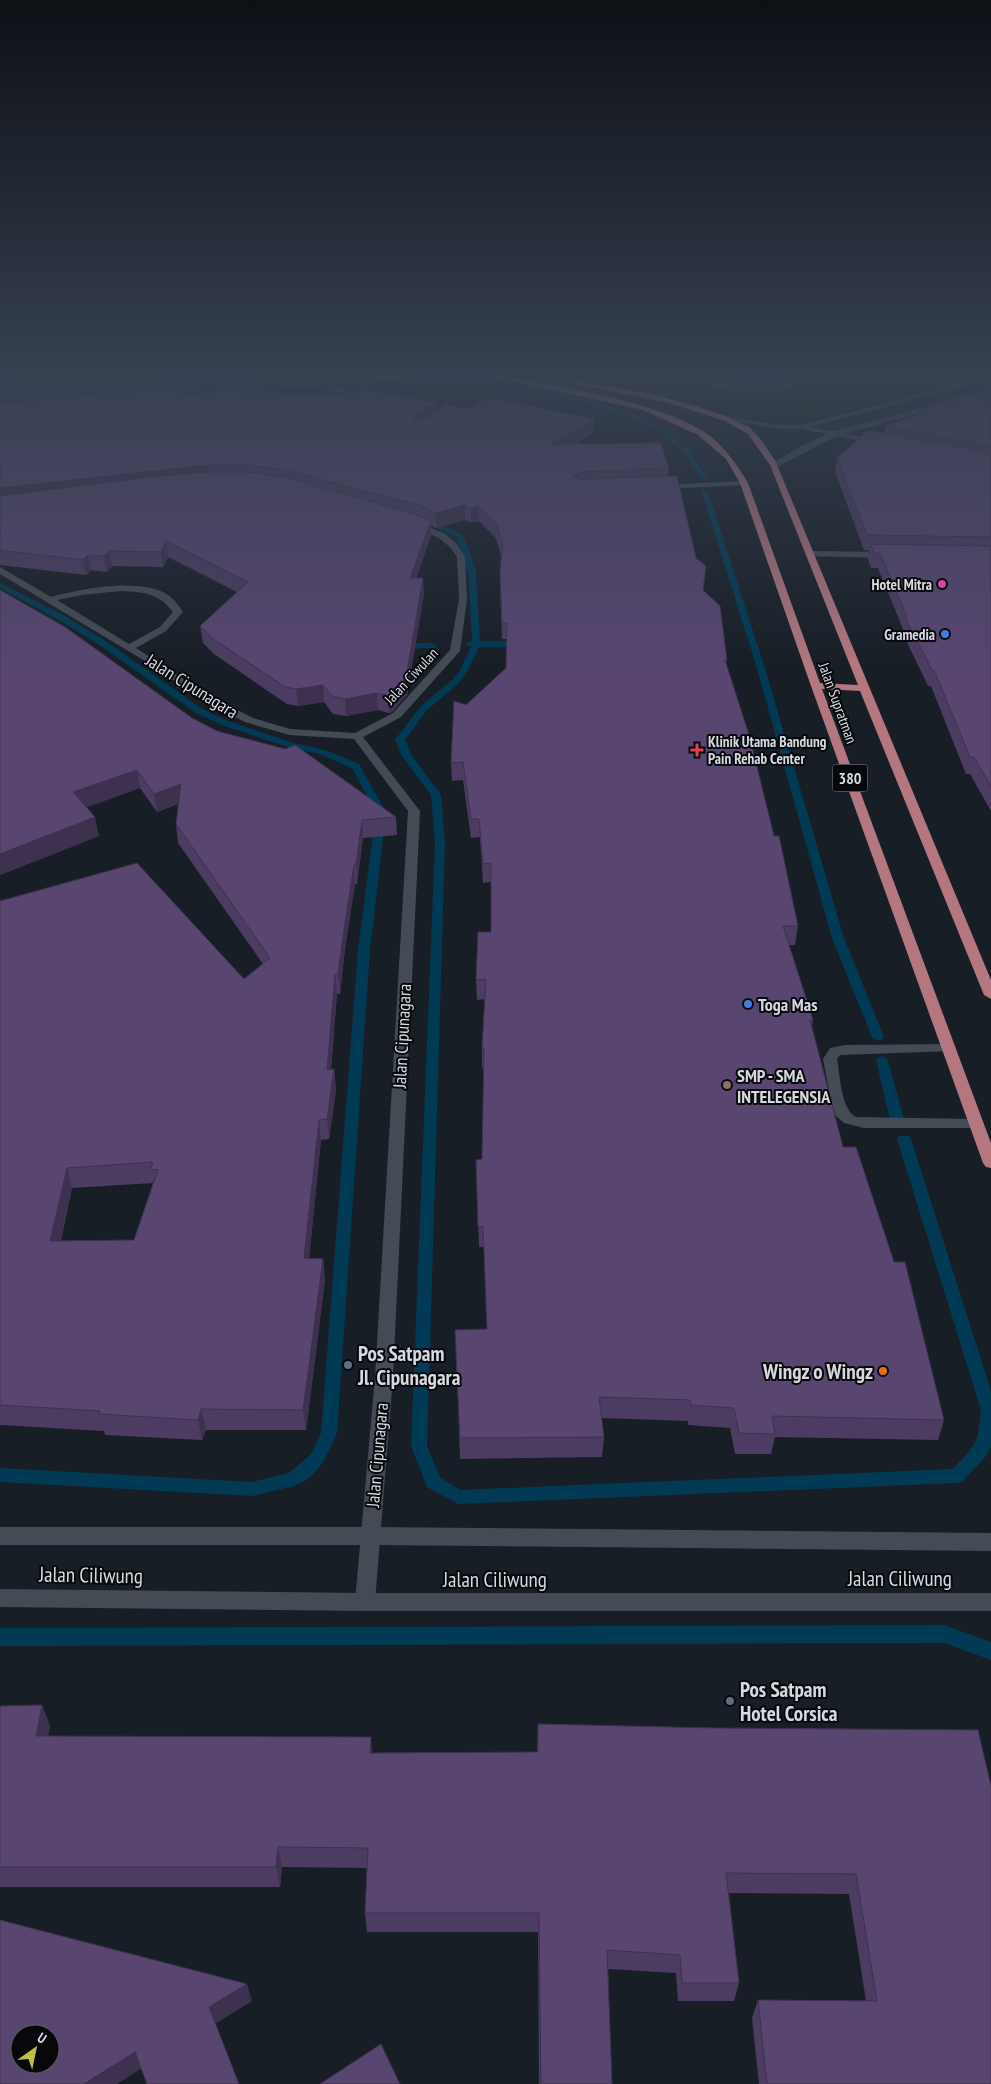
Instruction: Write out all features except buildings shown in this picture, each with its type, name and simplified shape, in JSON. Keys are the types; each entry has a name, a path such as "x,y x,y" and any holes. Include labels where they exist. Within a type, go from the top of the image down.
{"main road":[{"name":"Jalan Supratman","path":"738,472 744,483 816,686 991,1163"},
{"name":"Jalan Supratman","path":"777,472 866,688 947,892 991,995"},
{"path":"816,686 866,688"}],"street":[{"path":"656,487 744,483"},
{"name":"Jalan Ciwulan","path":"357,736 397,715 455,651 463,599 461,557 454,546 442,536 410,522"},
{"path":"810,554 897,555"},
{"name":"Jalan Cipunagara","path":"0,570 130,648 202,696 249,720 289,732 357,736 414,811 384,1377 369,1536 365,1602"},
{"name":"Jalan Cipunagara","path":"52,600 84,591 120,587 161,596 174,603 178,612 170,625 154,636 130,648"},
{"path":"949,1048 845,1049 835,1052 830,1059 839,1109 845,1118 853,1122 977,1124"},
{"name":"Jalan Ciliwung","path":"0,1536 369,1536 991,1542"},
{"name":"Jalan Ciliwung","path":"0,1598 365,1602 991,1602"}],"waterway":[{"path":"701,472 705,479"},
{"path":"704,492 760,665 838,938 878,1037"},
{"path":"427,520 460,536 472,572 476,644"},
{"path":"0,585 62,618 104,644 199,711 225,723 291,745 322,752 356,766 381,812 364,950 329,1433 317,1459 294,1479 252,1489 0,1475"},
{"path":"469,644 476,644"},
{"path":"476,644 522,644"},
{"path":"476,644 464,670 456,681 423,709 400,740 407,756 436,795 440,843 419,1446 433,1482 458,1497 957,1476 981,1450 987,1437 989,1410 904,1139"},
{"path":"399,646 433,646"},
{"path":"882,1060 897,1120"},
{"path":"0,1637 944,1634 991,1651"}],"place":[{"name":"Hotel Mitra","path":"942,584"},
{"name":"Gramedia","path":"945,634"},
{"name":"Klinik Utama Bandung Pain Rehab Center","path":"697,750"},
{"name":"Toga Mas","path":"748,1004"},
{"name":"SMP - SMA INTELEGENSIA","path":"727,1085"},
{"name":"Pos Satpam Jl. Cipunagara","path":"348,1365"},
{"name":"Wingz o Wingz","path":"883,1371"},
{"name":"Pos Satpam Hotel Corsica","path":"730,1701"}]}
